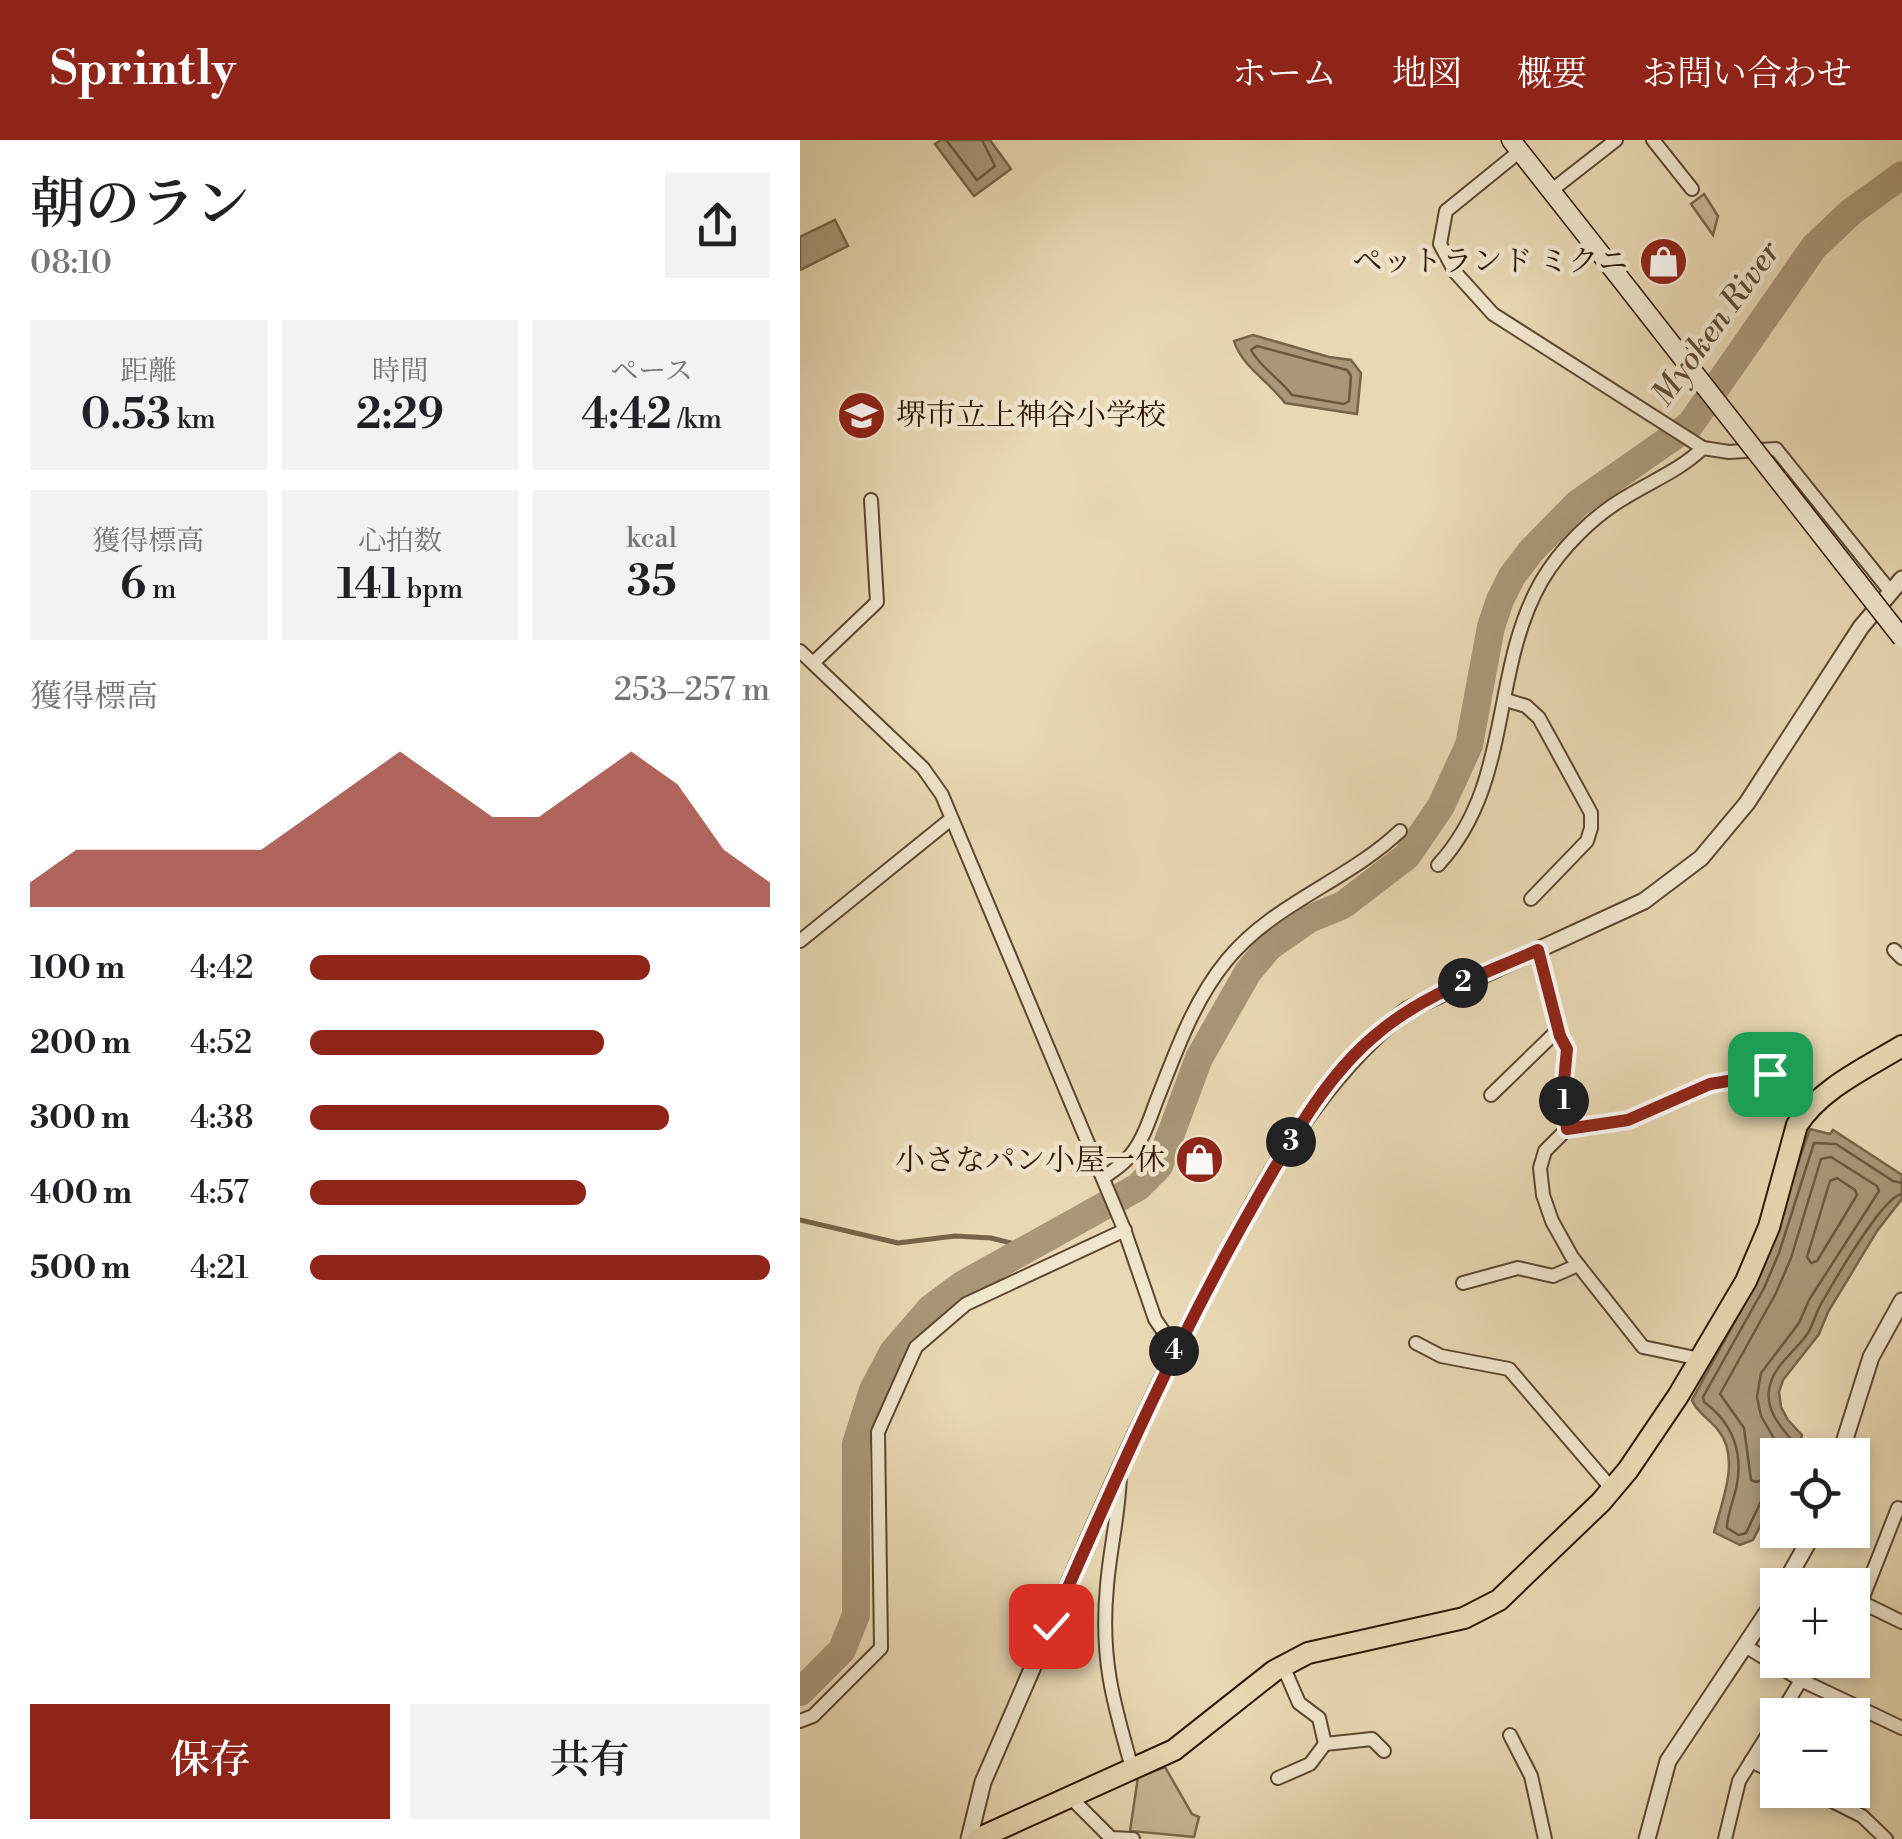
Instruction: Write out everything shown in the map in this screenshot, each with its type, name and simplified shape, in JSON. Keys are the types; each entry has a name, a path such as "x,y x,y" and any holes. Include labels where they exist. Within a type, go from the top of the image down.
{"main road":[{"path":"1515,145 1902,638"},
{"path":"977,1839 1174,1750 1283,1666 1308,1653 1464,1618 1499,1600 1612,1489 1638,1456 1700,1359 1746,1281 1770,1227 1802,1118 1820,1098 1902,1046"}],"street":[{"path":"1552,190 1616,140"},
{"path":"1653,140 1692,189"},
{"path":"1515,145 1446,211 1440,244 1455,272 1493,314 1702,448 1729,452 1776,449 1890,591"},
{"path":"1438,865 1455,846 1484,786 1528,608 1542,580 1563,551 1622,498 1687,463 1702,448"},
{"path":"813,663 877,602 871,500"},
{"path":"969,1839 984,1782 1175,1349 1296,1133 1349,1062 1407,1010 1644,901 1701,858 1747,803 1862,627 1902,579"},
{"path":"800,651 923,768 942,795 1124,1230 1155,1319 1175,1349"},
{"path":"1506,700 1526,706 1540,718 1590,813 1587,841 1532,899"},
{"path":"800,941 951,819"},
{"path":"1103,1179 1128,1159 1141,1139 1194,1008 1226,961 1262,924 1300,896 1350,871 1400,831"},
{"path":"1538,950 1567,1049 1563,1092 1567,1129"},
{"path":"1491,1095 1559,1030"},
{"path":"1700,1359 1643,1348 1578,1266 1552,1221 1540,1168 1545,1150 1567,1129 1628,1120 1710,1084 1770,1074"},
{"path":"800,1721 814,1716 881,1648 878,1432 916,1348 966,1304 1124,1230"},
{"path":"1463,1283 1518,1268 1554,1276 1578,1266"},
{"path":"1845,1438 1871,1357 1902,1302"},
{"path":"1416,1342 1441,1356 1509,1369 1612,1489"},
{"path":"1120,1469 1120,1499 1106,1589 1106,1666 1132,1768"},
{"path":"1870,1578 1900,1510 1902,1494"},
{"path":"1870,1611 1902,1622"},
{"path":"1647,1839 1668,1761 1760,1623"},
{"path":"1745,1646 1802,1680 1902,1728"},
{"path":"1283,1666 1299,1703 1319,1718 1325,1744"},
{"path":"1790,1698 1802,1680"},
{"path":"1510,1735 1531,1776 1546,1839"},
{"path":"1278,1778 1310,1764 1325,1744 1372,1739 1384,1751"},
{"path":"1725,1839 1739,1780 1760,1746"},
{"path":"1751,1760 1760,1765"},
{"path":"1069,1796 1111,1838 1133,1839"},
{"path":"1846,1808 1862,1816 1886,1839"}],"shaded area":[{"path":"1704,194 1718,216 1713,235 1691,204"},
{"path":"1165,1767 1192,1814 1199,1817 1194,1837 1130,1831 1138,1777"}],"water":[{"path":"941,140 990,140 1011,169 974,196 935,144"},
{"path":"835,220 848,246 800,270 800,237"},
{"path":"1253,335 1351,360 1361,373 1357,414 1285,403 1238,350 1234,341"},
{"path":"1810,1129 1830,1134 1833,1130 1902,1175 1902,1199 1877,1231 1819,1334 1783,1380 1779,1392 1781,1407 1801,1438 1760,1438 1760,1526 1753,1540 1740,1545 1714,1532 1728,1480 1728,1453 1718,1430 1692,1400 1756,1283"}],"waterway":[{"name":"Myoken River","path":"800,1692 842,1650 856,1615 856,1444 873,1390 893,1352 931,1308 962,1285 1138,1187 1159,1166 1199,1058 1248,972 1269,947 1309,919 1343,905 1407,856 1441,806 1469,745 1491,627 1512,576 1577,504 1690,425 1814,247 1851,212 1902,175"},
{"path":"800,1220 898,1243 955,1236 991,1238 1031,1248"}],"place":[{"name":"ペットランド ミクニ","path":"1663,261"},
{"name":"堺市立上神谷小学校","path":"861,415"},
{"name":"小さなパン小屋一休","path":"1200,1160"}],"route":[{"path":"1051,1626 1175,1349 1231,1244 1296,1133 1349,1062 1407,1010 1538,950 1560,1036 1567,1049 1563,1092 1567,1129 1628,1120 1710,1084 1770,1074"}]}
